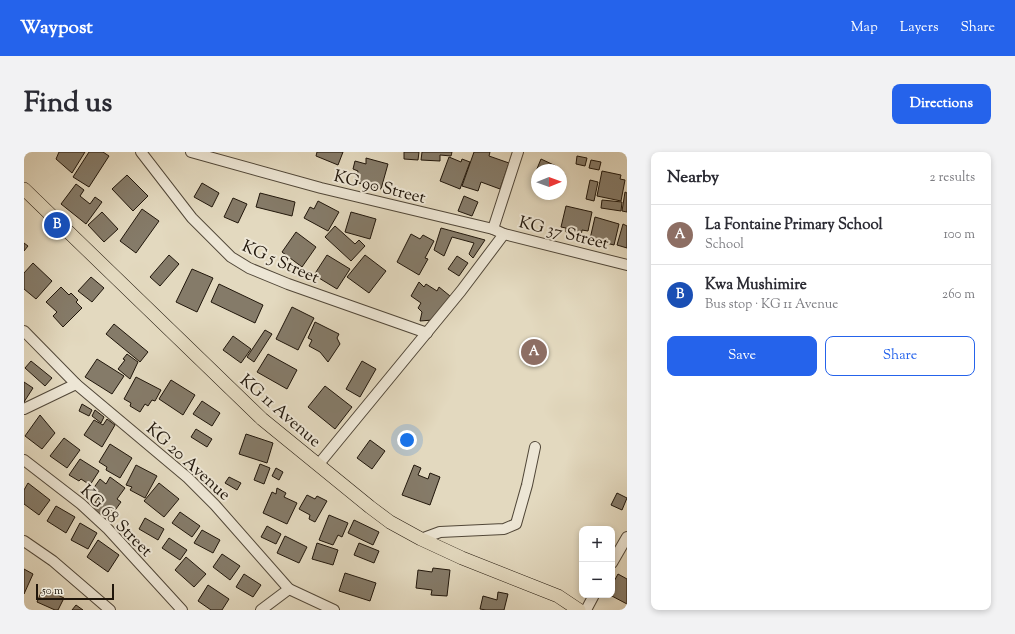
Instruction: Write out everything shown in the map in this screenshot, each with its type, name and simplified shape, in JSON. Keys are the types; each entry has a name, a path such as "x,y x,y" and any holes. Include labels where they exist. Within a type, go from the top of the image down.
{"main road":[{"name":"KG 11 Avenue","path":"24,189 262,419 370,507 390,522 421,539 462,558 558,596 579,610"}],"street":[{"name":"KG 5 Street","path":"141,152 192,218 231,257 249,268 288,284 427,333"},
{"name":"KG 90 Street","path":"191,152 321,188 493,229"},
{"path":"493,229 518,152"},
{"name":"KG 37 Street","path":"493,229 504,234 627,265"},
{"path":"318,465 427,333 504,234"},
{"name":"KG 20 Avenue","path":"24,331 76,384 188,478 215,505 289,589 334,610"},
{"path":"24,409 76,384"},
{"path":"421,539 440,532 504,530 516,524 527,485 535,447"},
{"name":"KG 68 Street","path":"24,460 82,504 107,528 182,610"},
{"path":"613,562 627,537"},
{"path":"24,541 53,561 110,610"},
{"path":"261,610 289,589"},
{"path":"586,610 592,598"}],"building":[{"path":"59,152 85,152 72,173 56,159"},
{"path":"89,152 103,152 109,156 89,187 73,177"},
{"path":"317,152 343,152 338,165 316,156"},
{"path":"404,152 419,152 418,160 404,159"},
{"path":"422,152 452,152 451,156 440,155 440,161 421,160"},
{"path":"474,152 490,152 489,156 509,163 500,189 481,182 478,191 462,186"},
{"path":"577,156 587,158 585,166 576,164"},
{"path":"449,157 461,162 462,159 470,162 460,189 440,181"},
{"path":"366,158 388,164 381,189 355,182 358,171 353,169 355,161 366,164"},
{"path":"541,159 552,164 539,164"},
{"path":"591,160 601,162 599,170 589,168"},
{"path":"602,171 621,175 620,179 625,180 621,201 597,196"},
{"path":"127,175 148,196 133,211 112,189"},
{"path":"590,180 598,182 594,201 586,199"},
{"path":"202,183 219,193 212,207 194,197"},
{"path":"76,184 84,190 80,196 90,204 95,197 102,202 86,224 61,204"},
{"path":"625,192 627,193 627,212 622,211"},
{"path":"260,193 295,202 292,216 256,207"},
{"path":"464,196 478,202 472,216 458,211"},
{"path":"233,198 247,204 238,223 224,217"},
{"path":"602,200 622,202 621,211 601,208"},
{"path":"318,201 339,212 328,231 304,218 310,207 314,209"},
{"path":"566,206 592,212 588,231 582,230 581,236 566,232 566,228 561,227"},
{"path":"142,209 159,221 136,253 120,241"},
{"path":"102,212 118,229 104,242 88,225"},
{"path":"351,212 376,219 370,239 345,232"},
{"path":"595,217 619,224 614,245 590,239"},
{"path":"623,224 627,226 627,248 617,245"},
{"path":"335,226 355,244 359,240 365,246 351,261 325,237"},
{"path":"441,228 485,240 473,258 469,254 474,243 452,237 444,256 434,250"},
{"path":"296,232 316,247 302,267 282,252"},
{"path":"411,234 420,239 423,235 434,241 425,258 428,259 419,275 397,262"},
{"path":"24,243 28,246 24,251"},
{"path":"169,255 179,264 160,286 150,277"},
{"path":"327,255 350,269 337,289 314,275"},
{"path":"365,255 386,271 369,293 347,277"},
{"path":"457,256 468,263 459,276 448,269"},
{"path":"33,263 52,281 36,299 24,289 24,273"},
{"path":"192,269 213,278 197,312 176,302"},
{"path":"91,277 104,288 92,302 78,291"},
{"path":"419,282 424,287 426,284 437,291 439,287 450,296 433,320 420,321 422,312 418,308 421,303 411,296"},
{"path":"219,284 263,305 255,323 211,302"},
{"path":"61,287 69,295 71,293 78,300 76,302 82,308 63,327 53,316 57,312 46,302"},
{"path":"292,307 314,318 298,350 276,339"},
{"path":"315,322 339,334 337,338 340,344 328,362 320,352 309,346 312,340 308,338"},
{"path":"114,324 148,352 140,362 106,334"},
{"path":"265,330 272,334 254,362 247,357"},
{"path":"233,336 251,349 241,363 223,350"},
{"path":"127,354 138,362 130,379 118,369 125,360 123,359"},
{"path":"268,354 297,370 287,389 257,372"},
{"path":"97,359 124,376 112,394 85,377"},
{"path":"31,361 52,378 45,386 25,368"},
{"path":"362,361 376,369 360,397 346,389"},
{"path":"136,377 161,390 155,401 152,400 148,406 145,404 140,412 130,406 131,403 124,399"},
{"path":"171,380 195,395 183,415 159,399"},
{"path":"24,382 33,388 24,402"},
{"path":"325,386 352,407 335,429 308,407"},
{"path":"202,401 220,413 212,426 193,414"},
{"path":"82,404 92,410 89,416 79,411"},
{"path":"95,410 104,417 101,423 92,416"},
{"path":"40,415 55,433 42,449 25,436"},
{"path":"107,419 115,425 102,447 84,435 94,420 103,425"},
{"path":"196,429 212,439 207,447 191,437"},
{"path":"246,434 273,443 267,463 239,454"},
{"path":"64,438 80,450 67,468 50,456"},
{"path":"370,440 385,451 372,469 357,458"},
{"path":"110,444 132,458 120,478 106,470 107,467 99,462"},
{"path":"80,459 99,471 90,485 81,479 79,481 69,475"},
{"path":"260,464 270,468 264,484 254,480"},
{"path":"136,465 157,476 145,498 130,490 132,487 126,485"},
{"path":"414,465 421,468 418,475 428,479 430,473 440,477 430,505 402,495"},
{"path":"276,468 283,472 279,480 272,476"},
{"path":"110,477 125,488 117,499 121,502 108,520 91,508 101,494 93,489 100,479 106,484"},
{"path":"229,477 241,483 237,490 225,483"},
{"path":"28,483 50,500 39,515 24,504 24,490"},
{"path":"159,483 179,499 164,517 144,501"},
{"path":"277,488 286,493 284,497 297,503 287,524 263,513 272,492 276,494"},
{"path":"617,493 627,498 622,510 611,505"},
{"path":"307,495 315,499 317,496 327,501 315,522 309,519 310,515 299,509"},
{"path":"56,506 75,517 66,533 47,521"},
{"path":"180,512 200,526 192,537 172,523"},
{"path":"329,515 348,523 342,537 338,535 333,545 319,540"},
{"path":"145,518 164,529 158,540 139,529"},
{"path":"354,520 379,532 373,545 348,533"},
{"path":"80,523 97,533 88,549 71,540"},
{"path":"267,526 281,534 276,544 261,537"},
{"path":"202,530 220,540 213,553 194,543"},
{"path":"285,536 307,547 299,563 277,553"},
{"path":"169,538 187,550 180,560 162,548"},
{"path":"98,540 119,555 108,572 87,557"},
{"path":"317,543 338,550 333,565 312,559"},
{"path":"359,543 379,551 374,563 354,555"},
{"path":"222,554 240,566 230,580 213,567"},
{"path":"186,557 206,574 194,587 175,570"},
{"path":"433,568 450,570 447,596 431,595 432,590 416,588 418,570 432,572"},
{"path":"24,569 33,574 24,594"},
{"path":"345,573 376,583 370,601 339,591"},
{"path":"244,574 261,585 253,597 236,587"},
{"path":"618,574 627,579 627,604 615,598 615,580"},
{"path":"208,585 229,599 222,610 211,610 198,601"},
{"path":"43,588 64,598 58,610 37,602"},
{"path":"498,592 508,594 504,610 480,609 483,596 497,600"},
{"path":"76,605 83,610 72,610"}],"place":[{"name":"Kwa Mushimire","path":"57,225"},
{"name":"La Fontaine Primary School","path":"534,352"}]}
